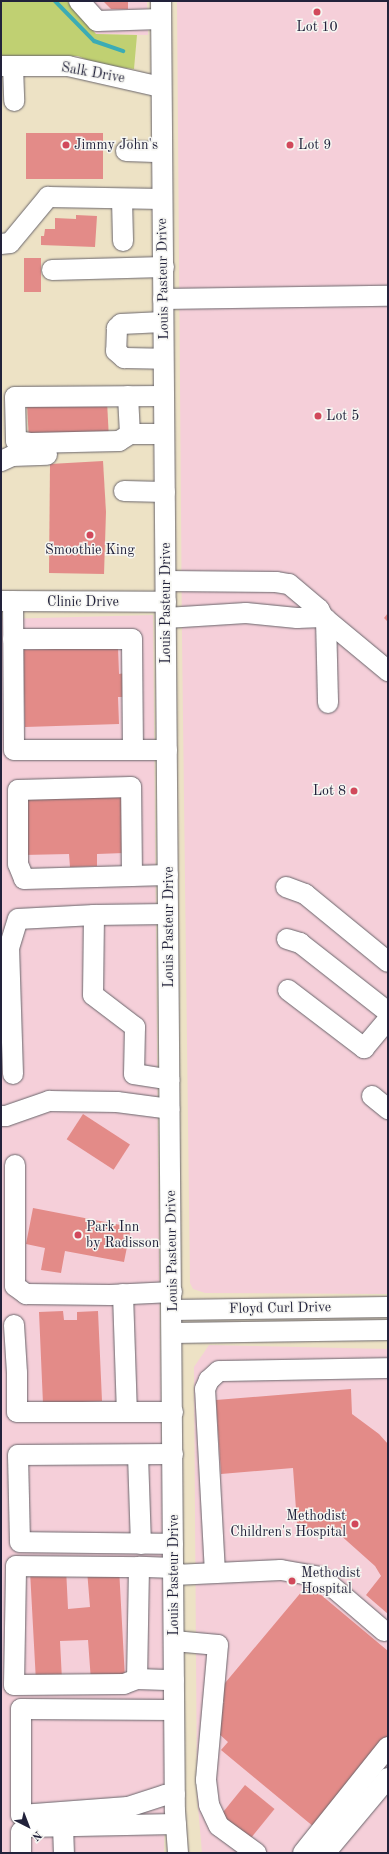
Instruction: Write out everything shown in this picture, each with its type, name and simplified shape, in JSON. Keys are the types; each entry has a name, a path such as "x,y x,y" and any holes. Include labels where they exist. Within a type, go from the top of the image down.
{"street":[{"path":"79,1 97,21 161,10"},
{"name":"Louis Pasteur Drive","path":"161,10 173,1412 174,1710 175,1794 178,1853"},
{"path":"7,66 14,101"},
{"name":"Salk Drive","path":"7,66 68,66 161,87"},
{"path":"126,151 162,152"},
{"path":"1,244 10,243 48,197 162,199"},
{"path":"122,199 123,241"},
{"path":"52,270 164,267"},
{"path":"163,299 218,297 388,296"},
{"path":"163,322 121,324 117,328 116,352 124,358 163,359"},
{"path":"128,396 130,434"},
{"path":"164,396 15,397 16,441 30,443 118,441 130,434 164,434"},
{"path":"1,461 12,456 125,453"},
{"path":"124,491 165,492"},
{"path":"166,581 276,582 289,584 320,608 324,618 328,703"},
{"path":"7,601 13,639 14,750 167,750"},
{"name":"Clinic Drive","path":"7,601 246,613 297,618 324,618"},
{"path":"324,618 388,672"},
{"path":"13,639 132,639 133,750"},
{"path":"132,876 131,787 18,790 18,864 24,879 132,876 168,875"},
{"path":"286,887 305,894 388,962"},
{"path":"13,1074 9,948 18,919 94,915 168,914"},
{"path":"94,915 93,995 135,1027 134,1074 170,1080"},
{"path":"287,939 300,943 388,1012"},
{"path":"288,990 364,1048 388,1019"},
{"path":"372,1096 388,1109"},
{"path":"1,1116 6,1116 49,1101 117,1102 170,1109"},
{"name":"Floyd Curl Drive","path":"15,1165 16,1286 26,1294 123,1294 172,1301 388,1307"},
{"path":"123,1294 127,1412"},
{"path":"14,1325 17,1374 17,1412 173,1412"},
{"name":"Floyd Curl Drive","path":"172,1333 388,1330"},
{"path":"215,1573 205,1389 209,1380 219,1371 388,1368"},
{"path":"173,1454 18,1455 20,1542 174,1544"},
{"path":"138,1455 141,1544"},
{"path":"174,1680 137,1679 124,1684 14,1685 16,1566 139,1567 174,1572 215,1573 281,1570 321,1577 384,1631"},
{"path":"137,1679 139,1567"},
{"path":"174,1641 218,1645 206,1780 209,1804 219,1826 256,1853"},
{"path":"174,1710 21,1709 21,1815 128,1807 165,1795 175,1794"},
{"path":"303,1853 388,1747"},
{"path":"325,1853 388,1778"},
{"path":"21,1853 21,1832 26,1827 176,1824"},
{"path":"63,1826 64,1853"}],"shaded area":[{"path":"67,1 147,1 148,35 96,34"},
{"path":"177,1 388,1 388,1294 205,1293 193,1289 190,1283 182,637"},
{"path":"153,615 159,1259 166,1745 164,1853 1,1853 1,619"},
{"name":"Methodist Hospital","path":"209,1345 388,1349 388,1853 202,1853 197,1795 194,1367"}],"green space":[{"path":"1,1 67,1 96,34 137,35 134,69 97,64 78,56 1,56"}],"building":[{"path":"103,1 128,1 128,9 111,9"},
{"path":"26,133 103,133 103,179 26,179"},
{"path":"76,215 97,216 95,247 41,245 41,236 44,236 45,229 55,229 55,218 76,219"},
{"path":"24,258 41,258 41,292 24,292"},
{"path":"107,401 109,437 29,441 27,405"},
{"path":"103,461 106,512 104,574 49,573 50,464"},
{"path":"388,613 388,622 384,618"},
{"path":"118,647 119,674 125,673 126,697 118,697 119,724 25,727 23,650"},
{"path":"123,794 124,853 97,854 97,866 70,867 69,854 23,855 21,797"},
{"path":"83,1114 130,1144 114,1170 67,1139"},
{"name":"Park Inn by Radisson","path":"33,1208 131,1227 124,1262 65,1251 61,1273 41,1270 45,1248 26,1244"},
{"path":"63,1311 64,1320 77,1320 77,1312 98,1311 102,1401 43,1404 39,1312"},
{"path":"351,1389 352,1414 379,1434 388,1444 388,1614 366,1595 381,1576 375,1566 338,1533 315,1536 297,1523 293,1468 221,1474 216,1400"},
{"path":"66,1568 68,1609 90,1607 87,1570 119,1568 125,1679 91,1681 88,1640 60,1641 62,1680 36,1682 30,1571"},
{"path":"308,1584 388,1651 388,1739 314,1827 221,1750 228,1742 218,1733 215,1713 224,1702 215,1695"},
{"path":"245,1785 275,1809 251,1838 221,1815"}],"waterway":[{"path":"55,1 94,41 123,51"}],"place":[{"name":"Lot 10","path":"317,12"},
{"name":"Jimmy John's","path":"66,145"},
{"name":"Lot 9","path":"290,145"},
{"name":"Lot 5","path":"318,416"},
{"name":"Smoothie King","path":"90,535"},
{"name":"Lot 8","path":"354,791"},
{"name":"Park Inn by Radisson","path":"78,1235"},
{"name":"Methodist Children's Hospital","path":"355,1524"},
{"name":"Methodist Hospital","path":"292,1581"}]}
